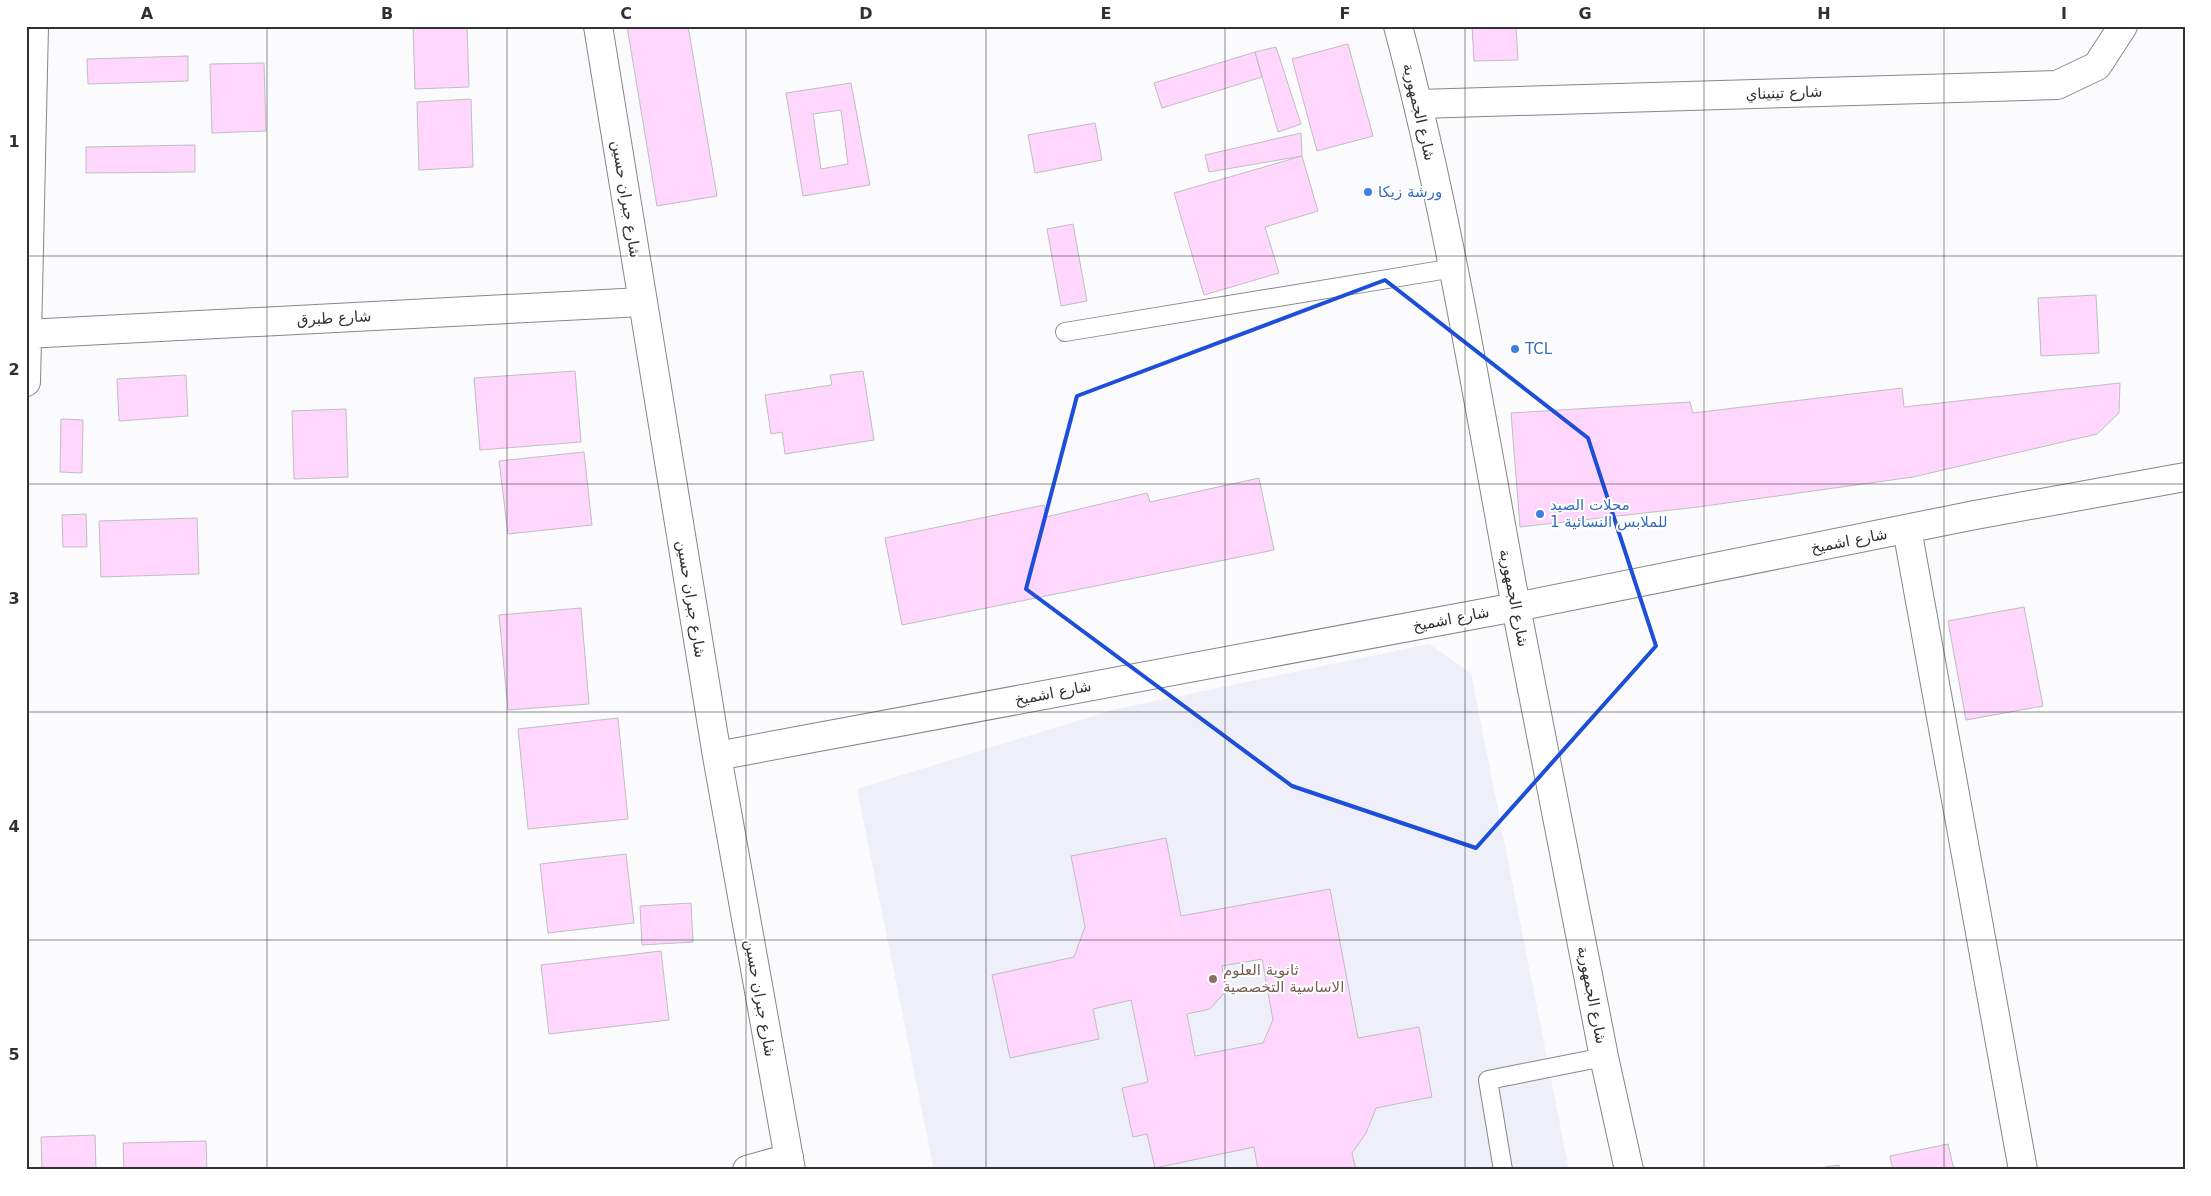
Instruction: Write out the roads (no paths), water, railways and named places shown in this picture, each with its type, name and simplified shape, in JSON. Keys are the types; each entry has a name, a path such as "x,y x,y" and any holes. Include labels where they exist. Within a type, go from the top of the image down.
{"street":[{"path":"26,382 34,26"},
{"name":"شارع جبران حسين","path":"598,26 717,756 790,1164"},
{"name":"شارع الجمهورية","path":"1398,26 1418,104 1454,268 1516,607 1604,1057 1629,1170"},
{"name":"شارع تينيناي","path":"1418,104 2057,85 2097,66 2123,26"},
{"name":"شارع طبرق","path":"27,334 642,302"},
{"name":"شارع اشميخ","path":"717,756 1516,607 1908,529 2185,477"},
{"path":"1908,529 2023,1170"},
{"path":"747,1170 790,1164"}],"lane":[{"path":"1065,332 1454,268"},
{"path":"1503,1170 1488,1080 1604,1057"}],"place":[{"name":"ورشة زيكا","path":"1368,192"},
{"name":"TCL","path":"1515,349"},
{"name":"محلات الصيد للملابس النسائية 1","path":"1540,514"},
{"name":"ثانوية العلوم الاساسية التخصصية","path":"1213,979"}]}
